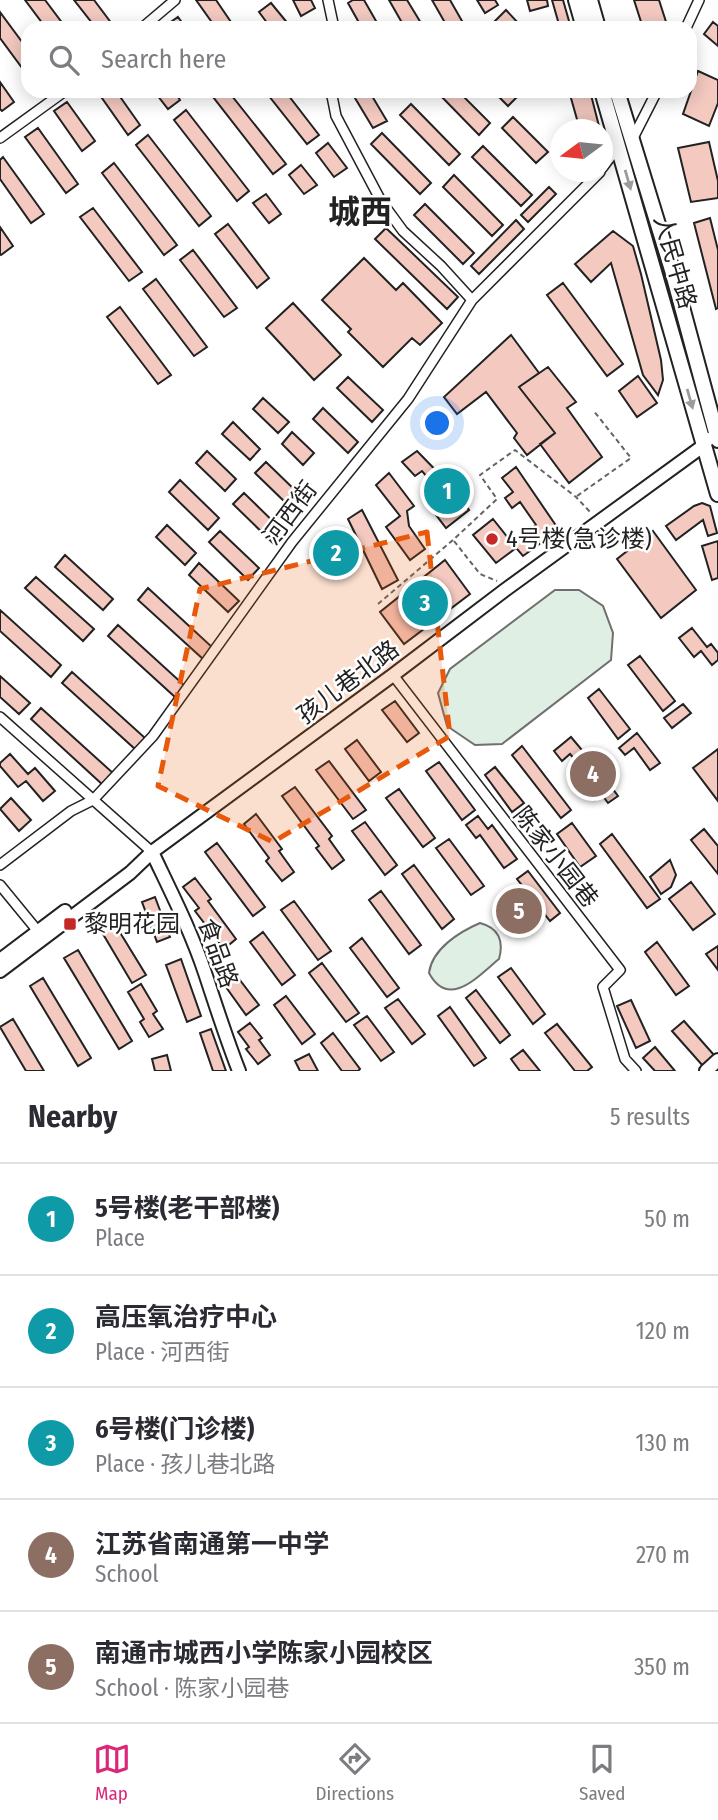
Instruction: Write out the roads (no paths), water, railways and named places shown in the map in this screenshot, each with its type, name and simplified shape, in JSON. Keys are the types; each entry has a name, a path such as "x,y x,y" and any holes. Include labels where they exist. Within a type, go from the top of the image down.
{"main road":[{"path":"576,0 582,21"},
{"path":"590,0 596,21"},
{"name":"人民中路","path":"604,98 714,437"},
{"name":"人民中路","path":"619,98 672,271 714,437"},
{"path":"714,437 718,494"},
{"name":"孩儿巷北路","path":"0,960 130,873 152,852 714,437"},
{"name":"食品路","path":"152,852 181,912 239,1071"},
{"name":"孩儿巷北路","path":"0,971 41,934"},
{"path":"706,1071 718,1060"}],"street":[{"path":"150,21 175,0"},
{"path":"328,0 332,21"},
{"path":"688,21 699,0"},
{"path":"2,133 54,98"},
{"path":"332,98 336,116 381,201 403,231 441,266 472,300"},
{"path":"632,140 653,98"},
{"name":"河西街","path":"613,153 618,146"},
{"name":"河西街","path":"0,865 71,811 93,800 153,736 322,502 408,398 472,300 589,182"},
{"name":"陈家小园巷","path":"393,675 620,970 603,987 625,1059 636,1071"},
{"path":"0,717 152,852"},
{"path":"0,885 41,934"}],"place":[{"name":"5号楼(老干部楼)","path":"447,491"},
{"name":"4号楼(急诊楼)","path":"492,539"},
{"name":"高压氧治疗中心","path":"336,553"},
{"name":"6号楼(门诊楼)","path":"425,603"},
{"name":"江苏省南通第一中学","path":"593,774"},
{"name":"南通市城西小学陈家小园校区","path":"519,911"},
{"name":"黎明花园","path":"70,924"}],"district":[{"name":"城西","path":"360,212"}]}
